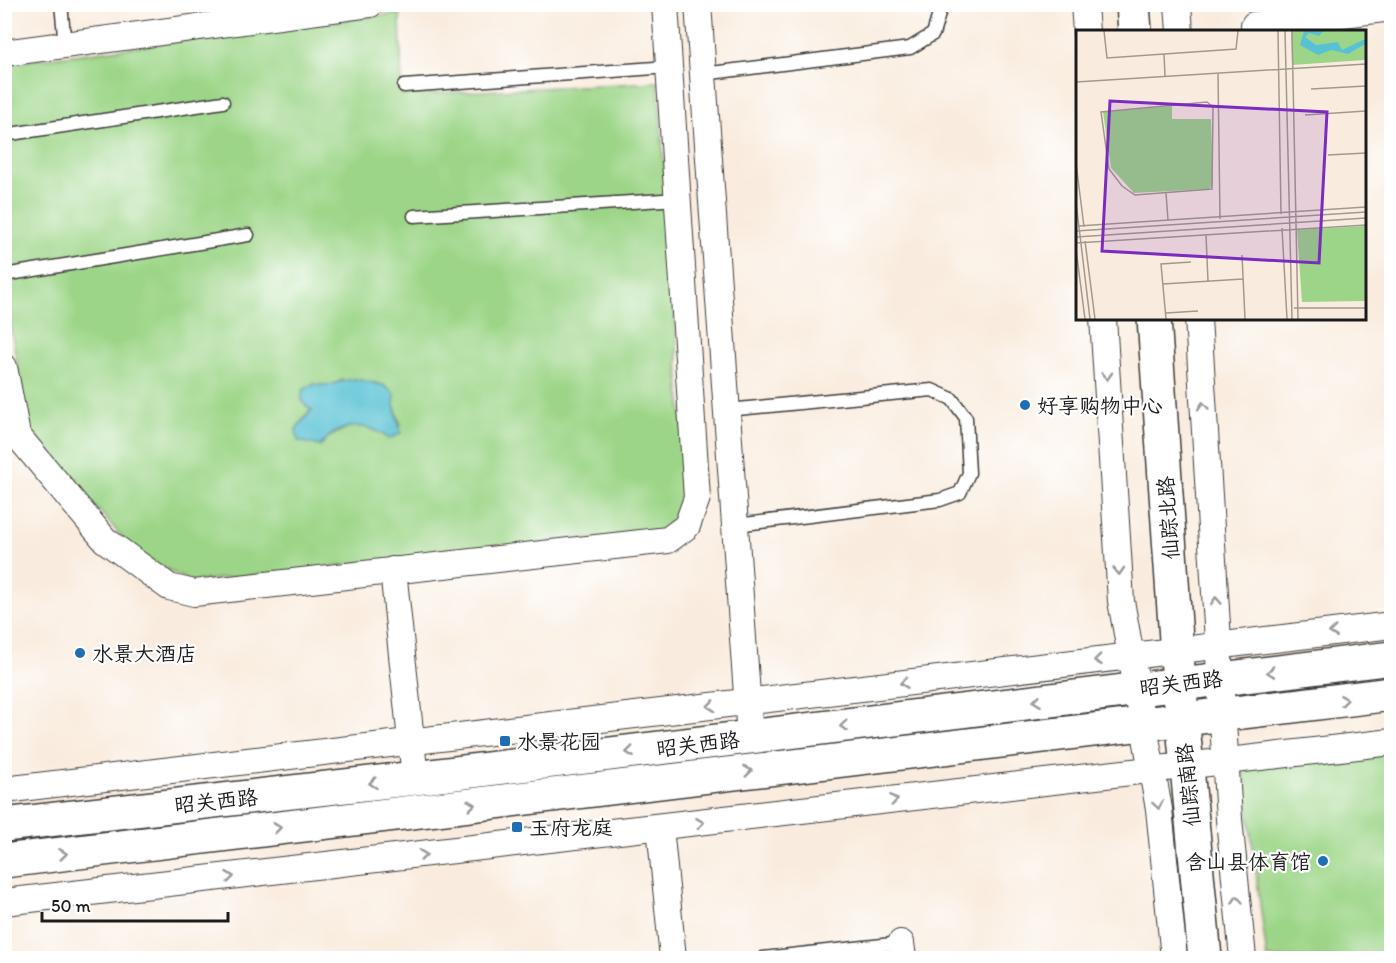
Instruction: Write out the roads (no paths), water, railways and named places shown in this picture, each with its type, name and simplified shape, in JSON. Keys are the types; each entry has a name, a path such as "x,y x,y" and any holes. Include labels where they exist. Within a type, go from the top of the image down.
{"main road":[{"path":"1133,4 1135,30"},
{"name":"仙踪北路","path":"1154,320 1182,718"},
{"name":"昭关西路","path":"4,825 415,778 1392,658"},
{"name":"昭关西路","path":"4,861 1392,694"},
{"name":"仙踪南路","path":"1182,718 1205,958"}],"street":[{"path":"4,53 369,4"},
{"path":"4,367 17,435 105,540 169,587 194,593 668,540 687,526 697,498 665,4"},
{"path":"698,4 750,737"},
{"path":"1084,4 1086,30"},
{"path":"1178,4 1180,30"},
{"path":"1254,25 1301,12 1392,8"},
{"path":"1103,320 1121,601 1159,810 1173,958"},
{"path":"1198,320 1220,678 1243,958"},
{"path":"393,570 415,778"},
{"path":"4,790 1392,625"},
{"path":"4,902 1392,742"},
{"path":"660,827 673,958"}],"lane":[{"path":"61,4 65,45"},
{"path":"703,74 910,48 933,34 942,4"},
{"path":"404,86 669,67"},
{"path":"4,135 223,102"},
{"path":"414,216 678,199"},
{"path":"4,275 248,235"},
{"path":"728,410 932,390 952,399 966,418 969,472 960,493 940,500 736,525"},
{"path":"763,958 902,951"}],"water":[{"path":"356,379 383,385 395,394 394,405 401,433 389,439 371,429 353,427 335,433 320,446 298,441 296,429 312,410 303,402 303,390 314,384 325,385"}],"place":[{"name":"好享购物中心","path":"1025,405"},
{"name":"水景大酒店","path":"80,653"},
{"name":"水景花园","path":"505,741"},
{"name":"玉府龙庭","path":"517,827"},
{"name":"含山县体育馆","path":"1323,861"}]}
